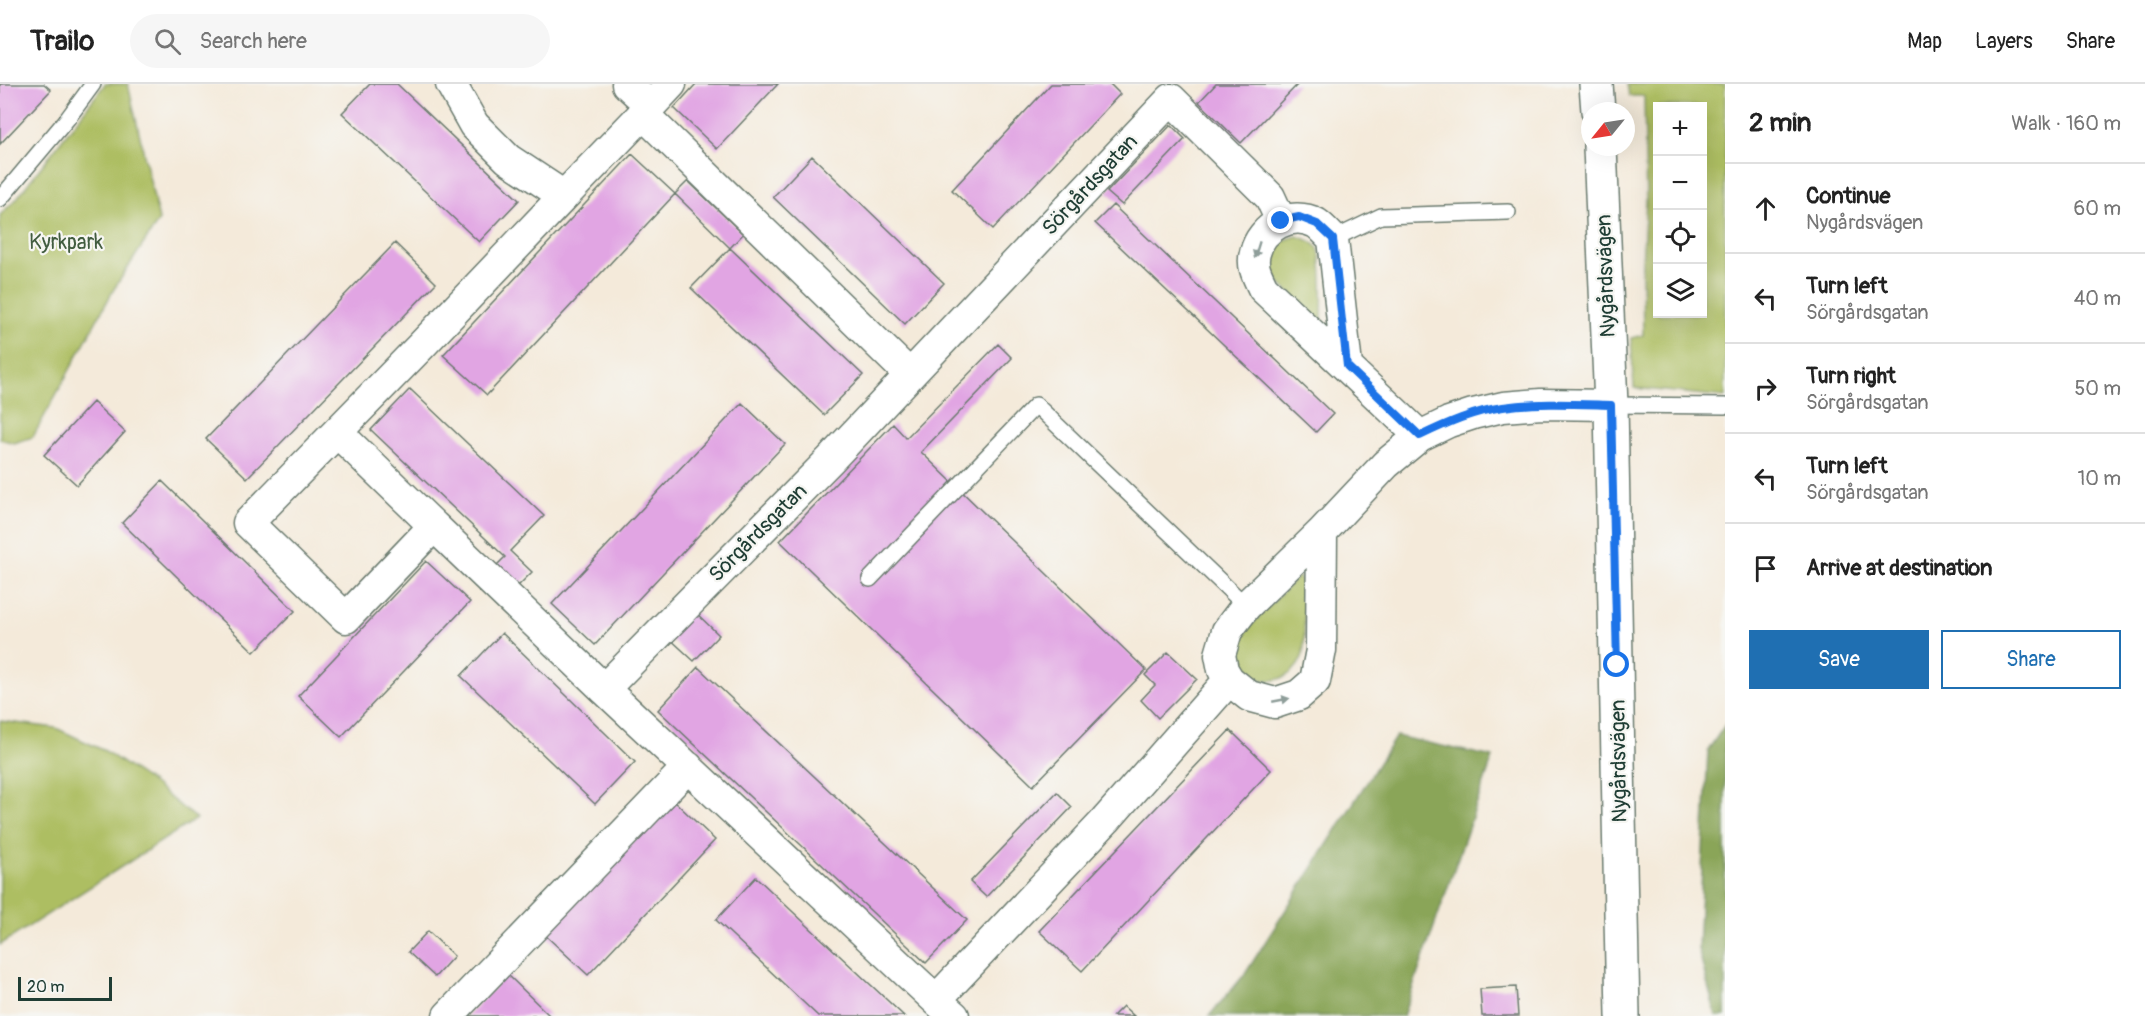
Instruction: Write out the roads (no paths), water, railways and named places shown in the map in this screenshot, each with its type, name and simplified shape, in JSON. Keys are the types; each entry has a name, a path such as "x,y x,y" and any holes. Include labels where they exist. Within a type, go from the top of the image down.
{"street":[{"path":"451,84 474,125 508,159 564,195"},
{"path":"627,84 647,110 910,375"},
{"path":"434,526 346,618 248,523 671,84"},
{"path":"1596,84 1597,102"},
{"name":"Sörgårdsgatan","path":"604,689 830,460 1171,89 1270,197 1281,221"},
{"name":"Nygårdsvägen","path":"1600,156 1611,405 1623,1016"},
{"path":"1347,366 1333,239 1317,224 1299,217 1281,221 1263,233 1254,254 1255,270 1263,288 1420,436"},
{"path":"1322,532 1321,650 1315,681 1299,695 1275,703 1249,696 1229,680 1223,670 1220,655 1222,643 1234,620 1386,464 1420,436 1449,422 1503,407 1541,404 1611,405"},
{"path":"337,432 604,689 945,1008 1229,680"},
{"path":"448,1016 688,766"}],"lane":[{"path":"0,199 68,118 93,84"},
{"path":"1333,239 1381,216 1508,212"},
{"path":"870,579 1036,405 1246,606"},
{"path":"1611,405 1725,406"}],"park label":[{"name":"Kyrkpark","path":"66,242"}]}
